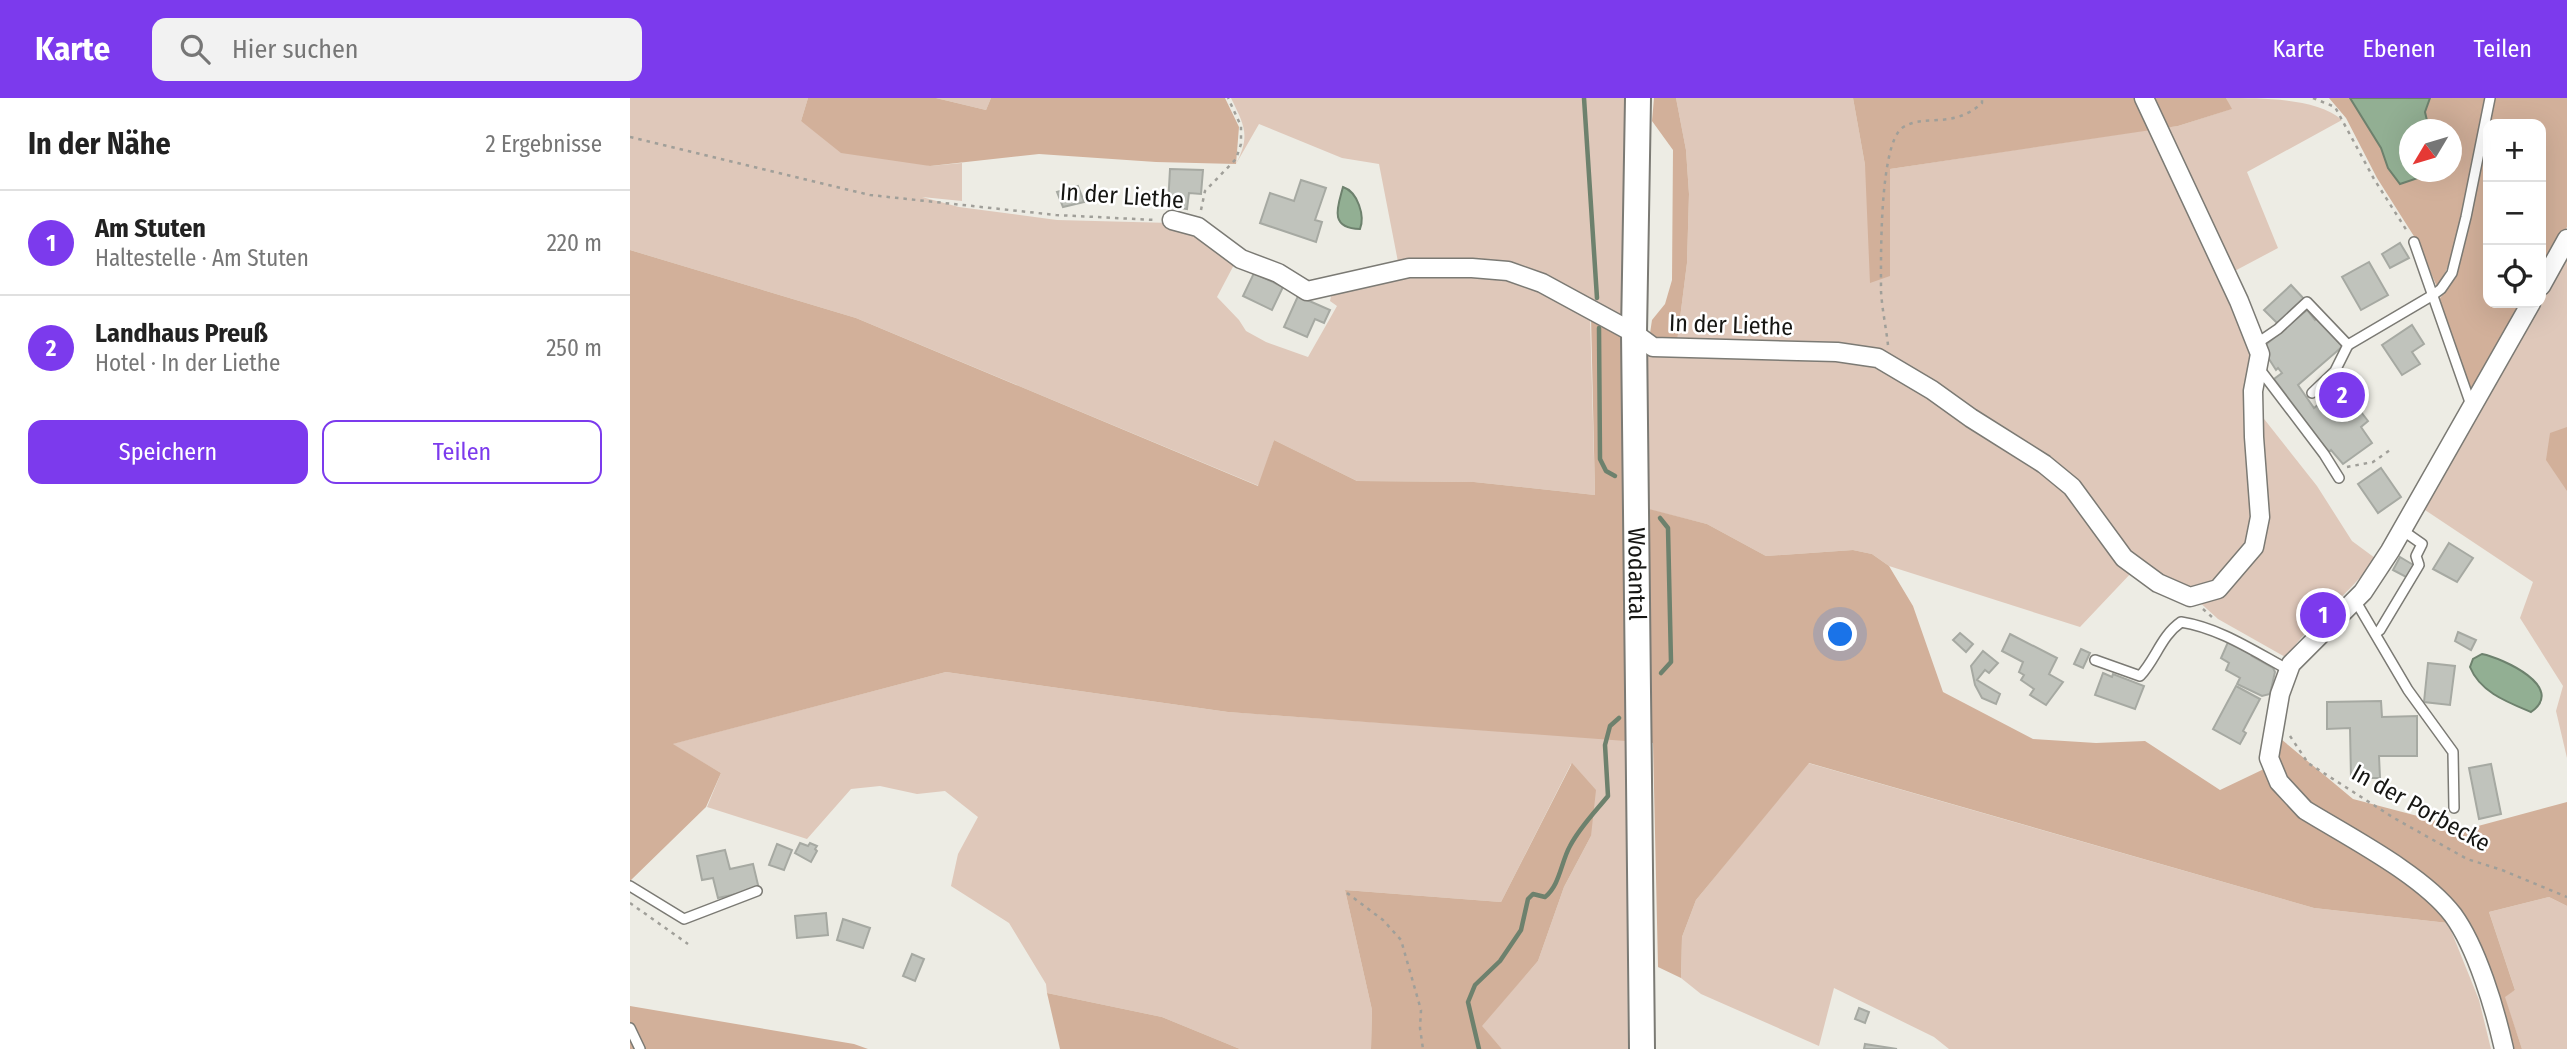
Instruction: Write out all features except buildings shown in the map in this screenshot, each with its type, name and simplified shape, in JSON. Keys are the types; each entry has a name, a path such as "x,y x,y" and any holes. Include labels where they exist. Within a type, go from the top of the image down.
{"main road":[{"name":"Wodantal","path":"1638,98 1634,333 1642,1049"}],"street":[{"name":"In der Liethe","path":"1172,220 1198,227 1241,259 1278,273 1307,291 1409,268 1508,271 1542,283 1634,333 1653,347 1837,352 1878,358 2045,464 2072,487 2124,558 2158,583 2190,597 2218,589 2254,547 2260,517 2253,391 2260,354 2144,98"},
{"path":"2546,277 2567,239"},
{"path":"2504,1049 2485,985 2467,940 2452,914 2419,881 2305,810 2279,782 2269,758 2280,694 2289,670 2305,649 2356,600 2402,530 2528,308"}],"lane":[{"path":"2312,393 2335,371 2347,345 2433,295 2441,289 2452,273 2490,98"},
{"path":"2414,242 2472,408"},
{"path":"2256,344 2278,329 2306,302 2347,345"},
{"path":"2258,367 2336,474"},
{"path":"2376,633 2419,565 2416,556 2422,544 2402,530"},
{"path":"2356,600 2408,690 2453,752 2454,808"},
{"path":"2095,660 2140,676 2148,668 2163,639 2181,622 2195,624 2222,635 2289,670"},
{"path":"630,886 684,919 757,891"},
{"path":"630,1028 640,1049"}],"path":[{"path":"1198,227 1205,191 1236,159 1241,144 1241,125 1228,98"},
{"path":"1890,365 1881,293 1884,182 1894,138 1902,129 1914,123 1963,117 1982,103 1982,98"},
{"path":"2313,98 2335,107 2374,179 2414,242"},
{"name":"In der Liethe","path":"630,138 870,195 1056,215 1172,220"},
{"path":"2336,474 2373,462 2393,448"},
{"name":"In der Porbecke","path":"2276,726 2288,734 2308,763 2394,818 2467,859 2502,870 2567,897"},
{"path":"1348,893 1383,920 1401,940 1421,1010 1423,1049"},
{"path":"630,903 688,944"}],"shaded area":[{"path":"630,98 808,98 801,121 930,166 962,163 962,201 922,197 959,207 1057,220 1171,223 1196,231 1236,261 1217,297 1246,331 1266,342 1308,357 1337,306 1330,301 1332,292 1423,271 1509,276 1590,316 1595,495 1474,482 1357,481 1274,440 1259,486 856,318 630,250"},
{"path":"808,98 936,98 986,110 991,98 1225,98 1239,127 1236,164 1039,154 930,166 841,153 801,121"},
{"path":"936,98 991,98 986,110"},
{"path":"1231,98 1627,98 1622,317 1541,279 1399,267 1379,164 1342,158 1259,124 1236,164 1241,154 1244,130"},
{"path":"1654,98 1676,98 1686,150 1689,194 1687,263 1677,342 1649,340 1652,320 1665,304 1672,280 1673,150 1652,121"},
{"path":"1676,98 1853,98 1890,275 1890,169 2153,129 2256,354 2256,488 2251,544 2215,585 2186,593 2129,557 2093,508 1899,366 1677,342 1687,263 1689,194 1686,150"},
{"path":"1853,98 2226,98 2232,109 2178,126 1890,169 1890,276 1870,283 1865,165"},
{"path":"2226,98 2304,103 2342,120 2247,172 2278,248 2229,274 2161,128 2178,126 2231,109"},
{"path":"2329,98 2486,98 2462,223 2447,269 2437,287 2417,241 2377,178 2346,118"},
{"path":"2350,98 2430,98 2425,112 2427,119 2399,119 2399,182 2406,182 2400,184 2388,168 2381,148"},
{"path":"2493,98 2567,98 2567,227 2546,266 2546,119 2490,119"},
{"path":"2483,148 2483,308 2522,308 2474,388 2464,382 2437,300 2454,273"},
{"path":"1343,187 1353,194 1359,205 1362,218 1360,229 1343,225 1339,220 1338,208"},
{"path":"630,250 856,318 1258,486 1274,440 1357,481 1474,482 1595,495 1591,316 1623,333 1622,502 1707,524 1766,556 1853,550 1872,554 1889,566 1913,606 1943,692 2033,739 2096,743 2145,741 2220,790 2264,769 2281,739 2353,799 2467,829 2567,802 2567,906 2549,897 2489,912 2515,990 2505,997 2522,1049 2513,1049 2496,996 2463,918 2448,923 2314,908 1809,763 1696,900 1682,937 1681,978 1658,967 1653,743 1228,712 946,672 673,744 721,773 706,807 630,881"},
{"path":"2567,257 2567,758 2556,711 2563,686 2520,618 2533,582 2425,510 2421,511 2538,308 2546,308 2546,294"},
{"path":"1644,347 1824,356 1877,363 2070,489 2133,571 2080,627 1889,566 1872,554 1853,550 1766,556 1707,524 1647,509"},
{"path":"2257,410 2317,486 2352,541 2375,558 2354,584 2296,644 2287,658 2218,619 2196,599 2256,550"},
{"path":"2567,427 2567,491 2546,460 2550,433"},
{"path":"2482,654 2516,668 2537,684 2541,693 2540,702 2531,712 2495,695 2480,683 2470,667 2473,659"},
{"path":"946,672 1228,712 1626,740 1628,1049 1502,1049 1481,1026 1538,961 1564,887 1591,836 1571,764 1501,902 1345,890 1372,1010 1371,1049 1240,1049 1162,1017 1047,993 1046,984 1009,923 951,886 958,854 978,817 945,791 917,794 880,786 851,789 807,839 707,807 721,773 672,744"},
{"path":"1572,763 1596,790 1591,836 1564,887 1538,961 1482,1026 1502,1049 1371,1049 1372,1010 1345,890 1501,902"},
{"path":"1808,763 2314,908 2448,923 2479,1000 2491,1049 1949,1049 1934,1037 1834,988 1819,1046 1701,994 1681,978 1682,937 1696,900"},
{"path":"2549,897 2567,906 2567,1049 2522,1049 2504,996 2515,990 2489,912"},
{"path":"1047,993 1162,1017 1240,1049 1060,1049"},
{"path":"630,1006 854,1044 868,1049 630,1049"}],"waterway":[{"path":"1584,98 1597,298"},
{"path":"1599,328 1600,459 1606,471 1615,476"},
{"path":"1660,518 1668,528 1671,662 1661,673"},
{"path":"1479,1049 1468,1002 1475,985 1500,961 1521,930 1528,899 1533,894 1545,897 1550,892 1574,839 1608,796 1605,745 1610,726 1619,718"}],"place":[{"name":"Landhaus Preuß","path":"2342,395"},
{"name":"Am Stuten","path":"2323,615"}]}
